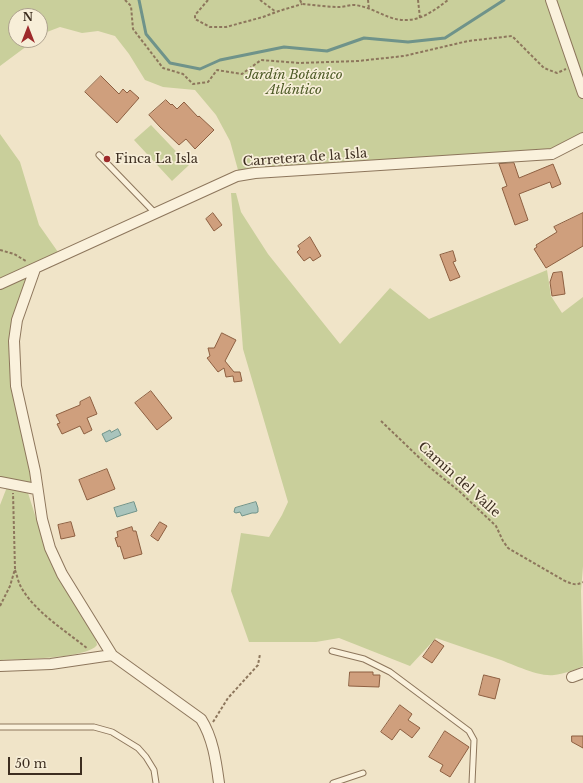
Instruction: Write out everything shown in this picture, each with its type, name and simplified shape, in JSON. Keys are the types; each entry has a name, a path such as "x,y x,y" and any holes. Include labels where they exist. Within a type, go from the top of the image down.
{"street":[{"path":"551,0 583,93"},
{"name":"Carretera de la Isla","path":"0,284 32,266 156,214 237,176 552,154 583,138"},
{"path":"32,266 17,320 14,341 16,386 35,470 36,489 42,519 50,548 62,574 112,655 200,719 208,730 212,742 219,783"},
{"path":"0,482 36,489"},
{"path":"0,666 51,664 112,655"},
{"path":"572,677 583,673"}],"lane":[{"path":"99,155 156,214"},
{"path":"332,651 364,659 390,672 469,731 474,740 472,783"},
{"path":"0,727 94,727 112,732 138,748 146,757 154,770 156,783"},
{"path":"333,783 363,773"}],"path":[{"path":"125,0 131,6 133,29 162,68 183,74 193,84 208,82 218,70 242,74 261,60 300,63 366,60 404,56 468,41 512,36 544,68 557,73 574,66"},
{"path":"208,0 195,15 195,19 210,27 226,28 302,4 340,7 354,6 369,9 391,18 408,20 420,18 432,13 448,0"},
{"path":"260,0 276,12"},
{"path":"300,0 302,4"},
{"path":"368,0 369,9"},
{"path":"418,0 420,18"},
{"path":"0,250 14,254 32,266"},
{"name":"Camín del Valle","path":"381,421 428,466 459,491 496,526 508,548 565,581 573,584 583,582"},
{"path":"12,484 15,569 21,586 34,604 55,623 98,656"},
{"path":"0,606 10,586 15,569"},
{"path":"208,730 228,698 258,665 260,654"}],"green space":[{"name":"Jardín Botánico Atlántico","path":"0,0 583,0 583,132 550,149 238,170 230,141 216,115 195,90 163,87 145,80 129,54 115,36 98,31 82,33 60,27 48,32 48,8 8,8 8,48 24,48 0,66"},
{"path":"151,125 189,165 172,181 134,140"},
{"path":"0,134 20,162 39,225 58,252 0,278"},
{"path":"231,193 236,193 241,212 268,254 340,344 390,288 429,319 547,270 551,296 562,313 583,297 583,566 581,591 583,666 569,672 554,675 540,674 436,638 410,666 339,638 316,642 249,642 231,591 241,533 269,537 288,502 243,349"},
{"path":"35,269 14,341 36,489 0,482 0,284"},
{"path":"7,487 28,493 50,562 96,640 97,645 91,650 67,656 0,660 0,505"}],"water":[{"path":"118,429 121,435 106,442 102,434 110,430 111,432"},
{"path":"134,502 137,511 117,517 114,508"},
{"path":"256,502 258,512 256,513 242,516 240,512 234,512 235,508"}],"building":[{"path":"101,76 119,94 123,89 127,93 130,90 139,98 117,123 85,92"},
{"path":"166,100 177,109 184,102 198,117 199,116 214,130 195,149 186,139 179,145 149,115"},
{"path":"514,163 519,178 553,164 561,184 552,188 550,182 519,194 528,220 515,225 502,188 507,186 499,164"},
{"path":"213,213 222,225 214,231 206,219"},
{"path":"583,213 583,246 546,268 534,249 537,247 536,245 557,232 554,227"},
{"path":"310,237 321,256 313,261 310,257 304,261 297,252 300,249 298,246"},
{"path":"453,251 456,261 453,262 460,277 450,281 440,255"},
{"path":"562,272 565,294 552,296 550,282 553,273"},
{"path":"222,333 236,340 225,361 234,372 240,372 242,381 234,382 233,376 226,377 224,368 218,372 207,358 210,356 208,348 214,348"},
{"path":"151,391 172,418 157,430 135,403"},
{"path":"90,397 97,414 87,418 92,430 84,434 80,426 62,434 57,424 60,423 56,415 80,405 80,402"},
{"path":"107,469 115,489 87,500 79,480"},
{"path":"71,522 75,536 61,539 58,525"},
{"path":"160,522 167,526 158,541 151,536"},
{"path":"132,527 133,531 136,531 142,554 124,559 120,546 118,547 115,538 118,537 117,532"},
{"path":"435,640 444,646 432,663 423,657"},
{"path":"350,672 373,672 373,675 380,675 379,687 349,686"},
{"path":"484,675 500,679 495,699 479,695"},
{"path":"400,705 412,714 408,720 420,728 412,738 400,729 392,740 381,732"},
{"path":"445,731 469,747 450,777 440,771 443,765 429,757"},
{"path":"572,736 583,736 583,748 572,742"}],"waterway":[{"path":"139,0 146,34 170,63 200,69 220,60 284,47 327,51 364,38 408,42 445,38 504,0"}],"place":[{"name":"Finca La Isla","path":"107,159"}]}
